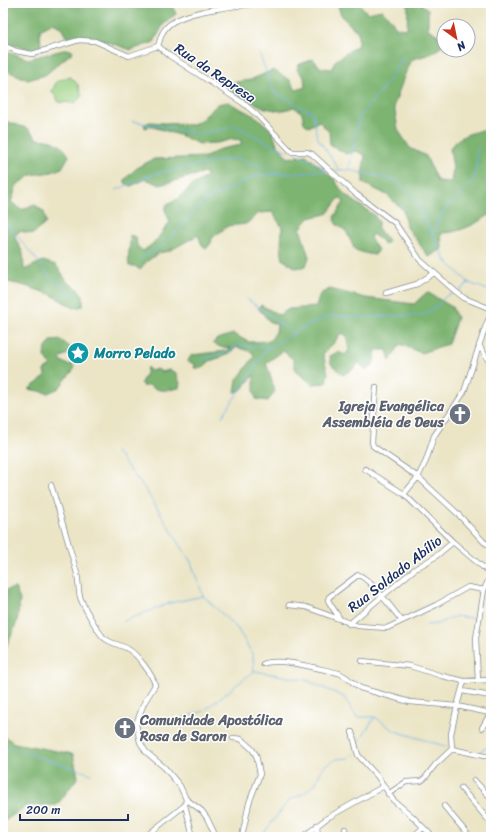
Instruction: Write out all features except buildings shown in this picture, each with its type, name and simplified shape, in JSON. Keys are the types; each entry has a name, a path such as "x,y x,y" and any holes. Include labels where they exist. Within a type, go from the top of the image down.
{"street":[{"path":"158,46 165,29 177,19 191,14 259,3"},
{"name":"Rua da Represa","path":"3,45 16,51 32,54 79,40 95,41 129,56 158,46 170,56 243,103 256,114 292,152 307,152 312,154 356,194 395,223 420,260 434,273 464,298 491,309"},
{"path":"386,293 417,284 434,273"},
{"path":"404,494 418,477 426,461 434,436 464,392 491,314"},
{"path":"479,345 491,365"},
{"path":"376,387 372,442 373,446 418,477 457,513 484,542 491,543"},
{"path":"365,469 404,494 453,542 491,574 484,590 476,638 478,680"},
{"path":"52,485 77,574 80,598 103,637 113,644 128,649 136,654 152,677 155,685 144,703 136,724 137,734 146,752 165,768 180,786 186,799 193,837"},
{"name":"Rua Soldado Abílio","path":"349,624 415,569 435,557 453,542"},
{"path":"340,619 328,600 329,596 358,575 361,575 383,597 402,621"},
{"path":"289,605 306,607 340,619 349,624 387,628 436,605 468,587 484,590"},
{"path":"263,664 270,661 287,662 339,673 360,688 410,702 457,706 491,712 482,728"},
{"path":"362,661 410,666 464,681 491,680"},
{"path":"388,794 406,782 425,778 452,749 452,734 457,706 464,681"},
{"path":"462,691 491,696"},
{"path":"352,732 358,755 378,777 388,794 433,837"},
{"path":"233,738 240,739 252,749 256,755 260,774 249,803 242,837"},
{"path":"452,749 484,756 491,756"},
{"path":"474,780 491,798"},
{"path":"303,837 327,818 384,786"},
{"path":"461,788 491,823"},
{"path":"186,799 202,811 216,837"},
{"path":"145,837 186,805"},
{"path":"444,806 470,837"},
{"path":"317,825 318,837"},
{"path":"412,837 423,828"},
{"path":"345,829 346,837"}],"green space":[{"path":"3,3 171,3 176,14 163,25 154,42 131,50 96,38 66,37 61,27 53,23 40,30 41,48 33,50 5,43 3,40"},
{"path":"338,3 359,3 367,13 382,10 391,19 396,28 407,29 408,3 419,3 428,9 428,29 436,34 436,50 431,54 413,59 408,66 394,105 398,130 410,148 426,156 437,181 451,182 453,169 450,148 453,144 469,134 483,130 490,136 491,214 461,230 441,233 442,249 429,257 406,226 403,210 387,195 363,183 365,155 356,151 346,154 330,144 329,132 319,121 309,127 304,123 302,113 294,107 281,111 265,108 227,90 229,83 250,80 273,70 290,80 296,90 305,87 304,77 297,70 298,65 313,59 321,68 332,69 335,61 358,45 358,32 342,16 338,8"},
{"path":"67,49 74,51 45,75 28,80 3,69 3,50 28,59"},
{"path":"71,77 78,85 82,96 75,103 59,102 52,91 57,81"},
{"path":"228,102 258,118 272,131 277,144 288,158 306,155 334,179 344,194 374,215 379,222 377,227 389,242 384,245 381,240 372,234 370,238 378,250 375,255 355,250 346,231 336,224 334,217 344,202 340,197 327,214 309,218 300,229 309,257 306,266 296,268 283,260 281,248 282,227 272,212 259,213 246,224 228,226 212,238 211,243 206,249 202,245 198,235 169,251 159,253 146,262 140,270 135,266 129,266 128,258 130,235 136,237 137,246 143,251 155,242 170,222 165,210 167,204 178,199 191,186 206,177 206,172 160,185 146,179 131,186 125,183 125,179 138,167 154,159 206,157 220,149 241,145 241,140 233,139 217,143 199,144 182,136 150,126 145,128 144,124 150,122 192,125 202,119 218,104"},
{"path":"3,120 29,129 37,139 48,140 60,145 69,156 62,168 52,172 31,175 17,185 11,202 22,210 34,204 44,212 46,223 33,234 20,231 14,236 23,253 24,270 43,261 56,265 68,283 77,288 83,295 83,306 74,308 50,294 22,285 3,281"},
{"path":"330,289 366,298 414,304 427,292 452,307 457,318 448,344 421,353 400,344 390,361 387,350 376,350 373,366 366,370 359,363 343,375 331,364 330,356 338,352 345,355 349,350 346,335 341,333 323,354 328,373 326,383 312,384 296,371 293,359 283,351 266,363 275,391 268,401 256,399 254,391 254,375 240,391 235,392 237,380 254,357 252,352 237,347 227,355 210,361 202,368 194,368 195,364 187,361 192,355 225,351 231,348 220,347 213,343 217,339 233,334 249,342 270,341 276,332 277,324 270,322 258,308 261,305 279,315 289,309 316,307 320,294"},
{"path":"61,340 71,348 70,353 61,357 60,360 68,365 72,364 75,368 59,388 48,393 29,389 45,377 44,370 51,366 44,355 46,348 51,341"},
{"path":"147,367 151,371 157,369 162,372 169,370 175,372 180,383 179,388 160,390 149,385 143,387 141,383"},
{"path":"15,588 20,600 17,622 3,654 3,591"},
{"path":"3,735 14,743 73,754 78,777 57,805 26,806 3,822"}],"waterway":[{"path":"259,53 274,92 313,113 317,137 338,168"},
{"path":"349,169 359,118 389,80 404,56"},
{"path":"132,121 201,134 236,126 270,144 288,151"},
{"path":"432,234 442,213 474,180 478,148"},
{"path":"296,154 324,167"},
{"path":"116,190 156,173 237,158 281,173"},
{"path":"140,259 165,244 204,201 257,175 328,170"},
{"path":"333,170 349,170 395,180 413,196 446,261 469,283 491,291"},
{"path":"3,219 49,275 75,297"},
{"path":"459,291 469,283"},
{"path":"200,360 227,353 238,345 272,347 293,333 328,316 368,317 424,315 438,305 447,295 454,293"},
{"path":"247,299 293,333"},
{"path":"222,417 268,347"},
{"path":"115,451 145,489 191,562 203,596 237,628 253,655 254,671 306,680 344,697 357,717 375,717 395,731 451,748"},
{"path":"124,621 170,603 203,596"},
{"path":"427,625 437,624 456,616 478,619"},
{"path":"485,621 491,622"},
{"path":"167,723 204,711 254,671"},
{"path":"357,745 374,718"},
{"path":"479,752 491,745"},
{"path":"3,750 18,750 91,774"},
{"path":"261,837 289,800 303,794 315,784 323,767 336,759 350,758 355,752"}],"place":[{"name":"Morro Pelado","path":"78,353"},
{"name":"Igreja Evangélica Assembléia de Deus","path":"460,414"},
{"name":"Comunidade Apostólica Rosa de Saron","path":"125,728"}]}
